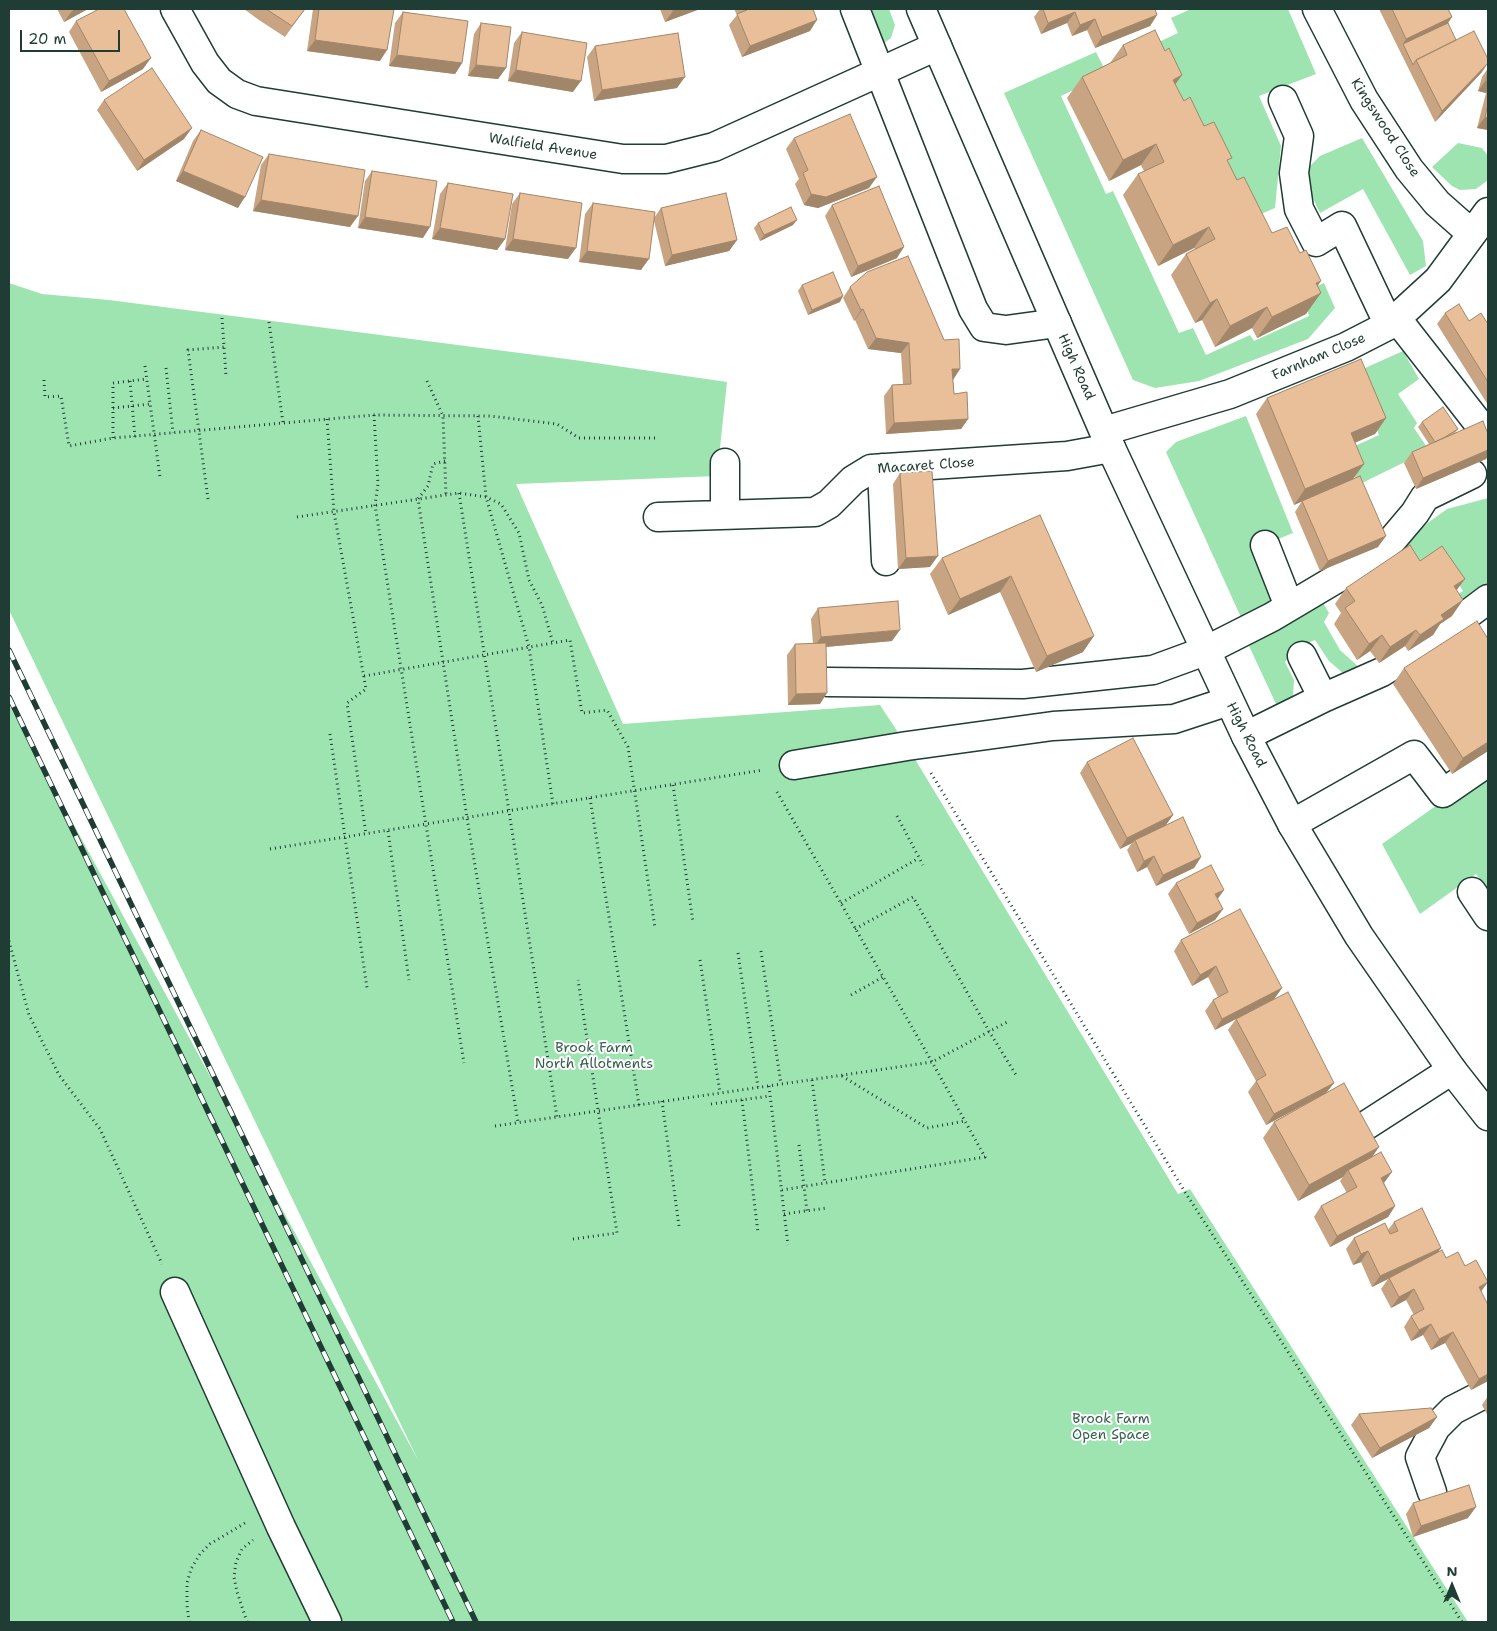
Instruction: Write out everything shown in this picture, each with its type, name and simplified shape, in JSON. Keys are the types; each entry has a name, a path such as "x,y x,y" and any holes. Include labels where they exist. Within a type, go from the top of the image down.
{"street":[{"name":"Walfield Avenue","path":"175,9 205,63 218,81 237,94 256,101 623,159 666,159 714,147 936,46"},
{"name":"High Road","path":"855,9 973,308 984,327 1006,330 1057,324"},
{"name":"High Road","path":"921,9 1108,439 1246,736 1292,824 1359,936 1452,1070 1488,1116"},
{"name":"Kingswood Close","path":"1317,9 1364,100 1410,169 1437,202 1472,234"},
{"path":"1283,100 1299,136 1294,173 1299,209 1316,242 1342,226 1393,322 1479,424"},
{"name":"Farnham Close","path":"1108,439 1230,394 1346,347 1393,322 1438,280 1488,212"},
{"name":"Macaret Close","path":"658,516 815,512 829,504 853,480 871,469 1067,456 1108,439"},
{"path":"725,463 725,514"},
{"path":"882,468 886,561"},
{"path":"827,682 1023,684 1153,670 1205,651 1289,606 1368,560 1392,539 1415,513 1425,497 1472,474"},
{"path":"1265,545 1289,606"},
{"path":"1246,736 1323,698 1382,672 1439,636 1488,599"},
{"path":"1302,656 1323,698"},
{"path":"794,765 913,745 1053,726 1174,719 1229,701"},
{"path":"1292,824 1414,754 1443,793 1488,762"},
{"path":"1472,892 1488,916"},
{"path":"1362,1128 1452,1070"},
{"path":"175,1292 277,1518 327,1622"},
{"path":"1432,1492 1420,1457 1436,1428 1453,1410 1488,1392"}],"path":[{"path":"222,318 226,376"},
{"path":"269,322 283,423"},
{"path":"208,499 188,350 224,347"},
{"path":"145,366 160,477"},
{"path":"166,368 173,433"},
{"path":"113,438 113,383 146,379"},
{"path":"44,380 45,397 61,396 69,446 113,438 374,415 478,416 557,424 579,438 658,438"},
{"path":"130,381 135,437"},
{"path":"427,381 443,416 446,495"},
{"path":"113,408 150,404"},
{"path":"374,415 378,484 375,506 464,1063"},
{"path":"478,416 486,497 529,648 553,804"},
{"path":"327,419 334,512 366,689 347,704 366,834"},
{"path":"445,461 433,464 428,486 418,499 467,818 518,1122"},
{"path":"459,493 557,1117"},
{"path":"296,516 459,493 486,497 501,504 519,533 529,580 542,605 553,643"},
{"path":"364,676 570,640 582,714 607,710 628,747 655,928"},
{"path":"330,734 367,988"},
{"path":"913,745 1185,1192 1462,1622"},
{"path":"270,849 794,765"},
{"path":"673,785 693,922"},
{"path":"774,787 932,1062 984,1157 782,1190"},
{"path":"590,798 639,1105"},
{"path":"897,816 923,865"},
{"path":"388,830 409,980"},
{"path":"841,903 919,858"},
{"path":"855,929 913,897 1016,1075"},
{"path":"9,941 29,1015 59,1075 100,1129 175,1292"},
{"path":"761,951 781,1084"},
{"path":"738,953 758,1087"},
{"path":"700,960 720,1093"},
{"path":"851,995 883,977"},
{"path":"573,1239 616,1233 578,980"},
{"path":"495,1126 932,1062 1009,1021"},
{"path":"842,1075 927,1128 965,1121"},
{"path":"812,1080 825,1183"},
{"path":"769,1086 788,1246"},
{"path":"711,1104 770,1096"},
{"path":"742,1100 758,1233"},
{"path":"662,1101 679,1226"},
{"path":"799,1144 807,1210"},
{"path":"784,1214 828,1208"},
{"path":"189,1622 187,1583 191,1570 200,1554 229,1532 277,1518"},
{"path":"247,1622 234,1577 236,1562 242,1550 277,1518"}],"green space":[{"path":"866,9 889,9 895,25 891,38 880,46"},
{"path":"1191,9 1288,9 1316,74 1259,96 1281,146 1275,208 1247,220 1144,49 1178,33 1171,18"},
{"path":"1096,52 1107,74 1061,96 1106,194 1113,191 1179,333 1193,328 1206,355 1250,335 1254,341 1309,316 1305,291 1324,283 1335,308 1308,339 1199,381 1155,388 1133,380 1004,93"},
{"path":"1362,138 1423,241 1426,266 1410,275 1363,189 1320,213 1307,186 1309,167 1320,156"},
{"path":"1458,143 1482,148 1488,156 1488,180 1476,189 1460,190 1452,186 1432,167"},
{"name":"Brook Farm North Allotments","path":"9,283 42,294 109,300 582,361 727,382 717,476 516,484 623,724 880,705 907,746 1178,1194 1190,1189 1468,1622 9,1622 9,705 418,1460 9,610"},
{"path":"1403,351 1419,379 1398,394 1417,423 1414,428 1429,450 1358,485 1344,451 1379,435 1354,373"},
{"path":"1246,416 1293,533 1251,550 1273,603 1244,624 1166,452 1176,442"},
{"path":"1488,498 1488,590 1463,611 1452,598 1463,591 1439,553 1418,567 1404,544 1447,509"},
{"path":"1322,601 1329,613 1324,622 1340,650 1362,670 1356,674 1344,674 1329,661 1315,640 1295,649 1285,662 1294,680 1293,697 1277,706 1249,646 1293,616"},
{"path":"1488,769 1488,890 1476,874 1420,914 1382,844"}],"building":[{"path":"99,9 124,9 151,58 109,81 76,21"},
{"path":"266,9 305,9 292,26"},
{"path":"319,9 394,9 387,50 315,40"},
{"path":"746,9 813,9 817,20 750,46 737,14"},
{"path":"1043,9 1155,9 1157,15 1102,37 1095,19 1080,25 1075,12 1048,23"},
{"path":"1392,9 1448,9 1452,17 1406,39"},
{"path":"403,12 468,21 462,63 397,55"},
{"path":"481,23 511,27 506,68 476,65"},
{"path":"1448,23 1456,40 1416,60 1413,65 1403,44"},
{"path":"1155,30 1165,51 1169,48 1182,75 1173,80 1184,101 1190,97 1204,126 1214,122 1232,158 1227,160 1237,180 1244,177 1272,233 1287,227 1300,253 1306,250 1321,281 1316,283 1321,293 1272,317 1267,307 1230,326 1217,299 1210,303 1186,254 1215,239 1209,227 1173,245 1138,174 1164,162 1156,144 1123,160 1082,77 1127,55 1123,45"},
{"path":"1474,31 1488,59 1488,63 1442,111 1416,60"},
{"path":"522,32 587,43 581,81 516,70"},
{"path":"678,33 685,77 602,90 595,46"},
{"path":"152,68 192,128 144,160 104,100"},
{"path":"1488,104 1488,118 1485,117"},
{"path":"850,114 877,177 826,197 811,194 803,173 808,170 794,138"},
{"path":"201,130 263,157 245,197 183,171"},
{"path":"269,154 365,170 358,216 261,200"},
{"path":"372,171 437,181 430,227 365,217"},
{"path":"448,183 513,194 505,239 440,228"},
{"path":"879,186 904,247 858,266 832,205"},
{"path":"520,193 582,203 576,248 513,239"},
{"path":"726,193 737,240 672,255 661,208"},
{"path":"593,203 655,212 649,259 587,251"},
{"path":"791,207 797,220 764,235 758,223"},
{"path":"908,256 944,340 959,339 960,369 952,369 954,394 967,392 968,419 894,423 892,385 911,384 909,343 876,338 863,309 861,310 850,287 867,272"},
{"path":"833,272 843,296 812,310 802,285"},
{"path":"1459,304 1469,321 1481,313 1488,324 1488,382 1445,313"},
{"path":"1361,359 1386,418 1351,433 1364,464 1305,489 1267,398"},
{"path":"1443,407 1458,429 1435,442 1422,422"},
{"path":"1483,421 1488,434 1488,450 1423,478 1412,452"},
{"path":"932,471 938,556 906,558 900,473"},
{"path":"1360,476 1386,536 1328,561 1302,501"},
{"path":"1040,515 1094,636 1047,656 1011,576 960,599 942,558"},
{"path":"1410,545 1420,561 1442,546 1465,579 1454,586 1463,600 1441,615 1444,619 1420,635 1416,630 1390,647 1382,635 1369,644 1345,608 1355,601 1346,588"},
{"path":"898,601 900,630 821,637 818,608"},
{"path":"1477,621 1488,639 1488,742 1463,758 1404,668"},
{"path":"826,643 827,693 796,694 795,644"},
{"path":"1133,738 1173,815 1127,838 1087,762"},
{"path":"1183,817 1201,857 1163,875 1154,856 1144,861 1135,840"},
{"path":"1211,865 1224,890 1215,894 1223,909 1197,923 1176,883"},
{"path":"1240,909 1282,988 1222,1019 1213,1000 1228,992 1216,966 1200,975 1181,940"},
{"path":"1288,992 1334,1083 1274,1114 1256,1081 1266,1075 1236,1019"},
{"path":"1344,1083 1379,1147 1309,1185 1274,1122"},
{"path":"1381,1152 1392,1172 1381,1178 1395,1206 1337,1236 1321,1206 1357,1187 1348,1170"},
{"path":"1422,1208 1441,1248 1380,1276 1368,1251 1361,1254 1354,1238 1385,1223 1390,1234 1398,1231 1394,1222"},
{"path":"1442,1250 1446,1258 1458,1252 1465,1266 1476,1260 1488,1282 1479,1287 1488,1305 1488,1374 1479,1379 1453,1332 1439,1339 1431,1324 1419,1330 1411,1316 1424,1309 1414,1289 1399,1297 1389,1278"},
{"path":"1431,1408 1437,1417 1380,1448 1359,1414"},
{"path":"1469,1485 1476,1507 1421,1526 1413,1503"}],"railway":[{"path":"9,650 476,1622"},
{"path":"9,697 453,1622"}],"park label":[{"name":"Brook Farm Open Space","path":"1111,1428"}]}
